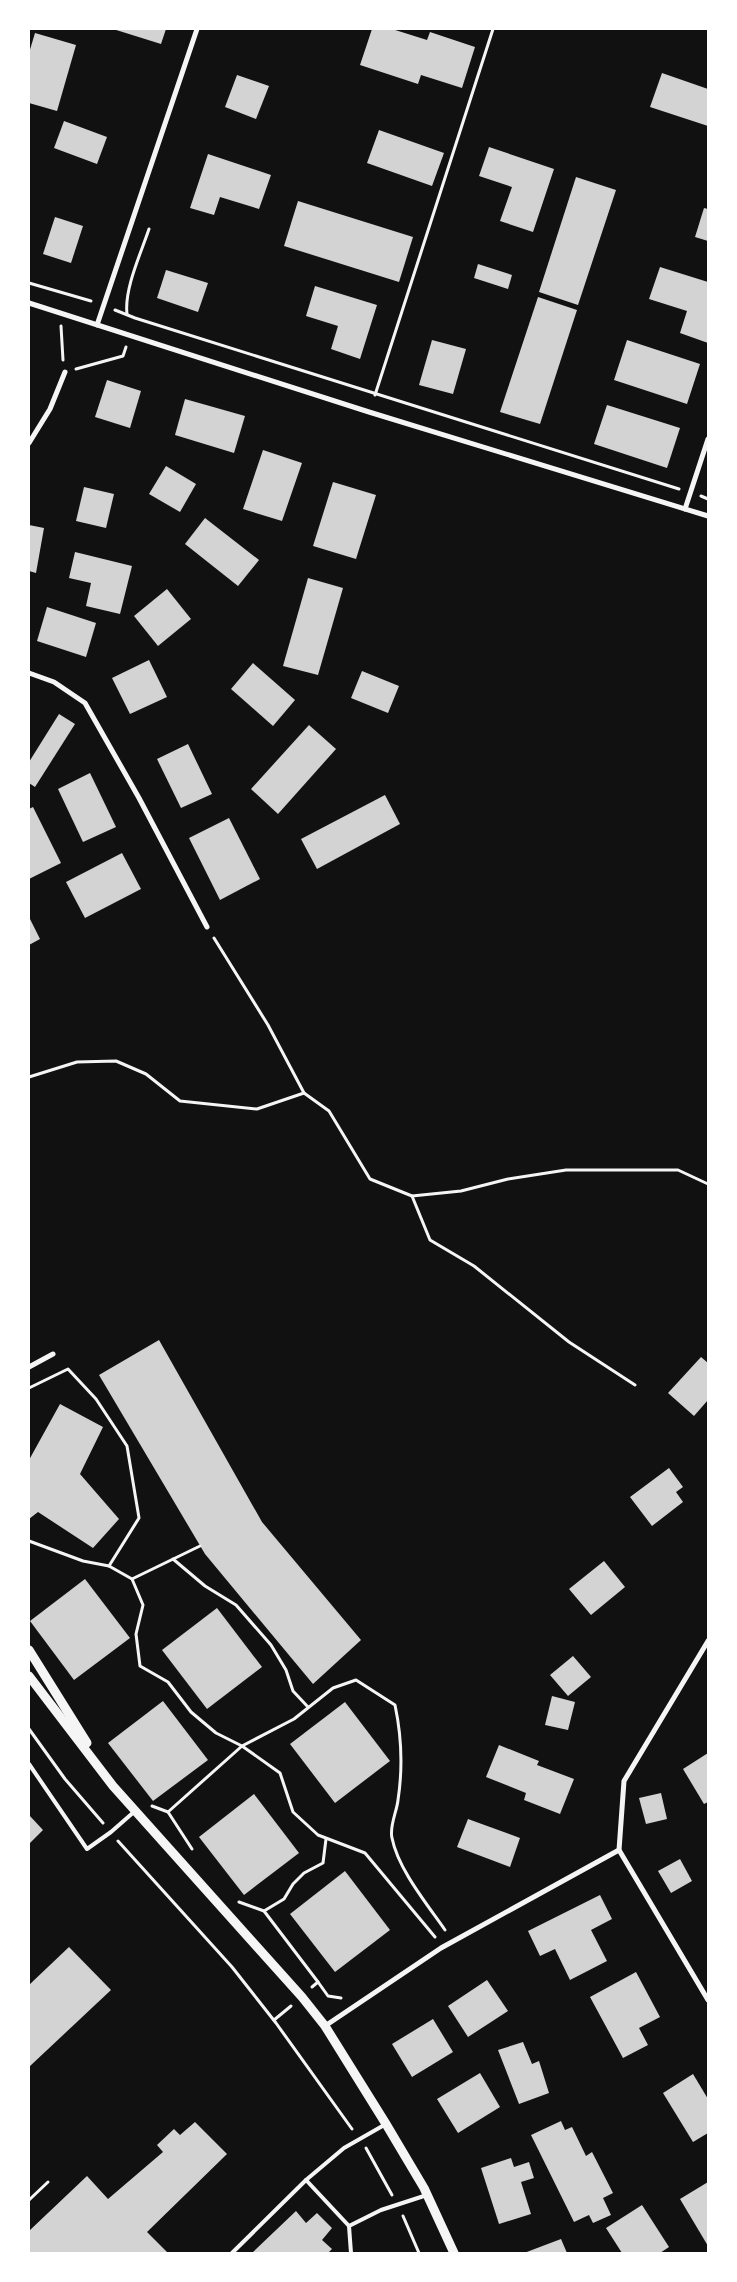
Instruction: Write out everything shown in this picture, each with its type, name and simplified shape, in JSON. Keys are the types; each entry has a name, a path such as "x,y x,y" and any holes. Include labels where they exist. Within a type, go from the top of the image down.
{"street":[{"path":"97,325 197,29"},
{"path":"29,303 370,412 708,516"},
{"path":"29,442 50,409 65,372"},
{"path":"685,509 708,439"},
{"path":"29,673 54,682 85,703 139,798 207,927"},
{"path":"29,1367 53,1354"},
{"path":"708,1641 624,1781 619,1850 708,2000"},
{"path":"29,1650 113,1786"},
{"path":"29,1676 113,1786 325,2026 386,2124 427,2195 454,2253"},
{"path":"325,2026 441,1948 619,1850"}],"lane":[{"path":"29,1764 30,1770 87,1849 111,1832 135,1810"},
{"path":"232,2253 306,2180 344,2148 386,2124"},
{"path":"306,2180 349,2226 351,2253"},
{"path":"349,2226 397,2205 427,2195"}],"path":[{"path":"370,412 493,29"},
{"path":"127,314 126,306 130,286 149,229"},
{"path":"29,283 104,305 135,318 708,498"},
{"path":"66,294 60,334 65,372 123,356 135,318"},
{"path":"207,927 268,1025 304,1093 329,1111 370,1179 412,1196 461,1192 508,1179 566,1170 678,1170 708,1184"},
{"path":"29,1077 77,1062 116,1061 146,1074 180,1102 257,1109 304,1093"},
{"path":"412,1196 430,1240 474,1266 570,1342 635,1385"},
{"path":"29,1388 68,1369 96,1400 127,1446 139,1518 109,1566"},
{"path":"29,1541 83,1561 109,1566 132,1579 142,1605 136,1634 140,1666 168,1682 191,1712 216,1732 242,1746 280,1773 293,1812 318,1835 365,1853 437,1938 441,1948"},
{"path":"132,1579 200,1546"},
{"path":"173,1559 204,1586 236,1605 271,1646 286,1670 293,1691 308,1707"},
{"path":"193,1850 168,1812 242,1746 294,1719 333,1688 356,1680 395,1705 402,1737 398,1801 391,1836 400,1860 425,1902 447,1933"},
{"path":"29,1730 65,1779 232,1967 276,2023 369,2152 397,2205 419,2253"},
{"path":"264,1912 284,1899 293,1884 304,1873 323,1863 326,1839"},
{"path":"237,1902 264,1912 318,1982"},
{"path":"29,2200 48,2182"}],"building":[{"path":"113,29 166,29 161,44"},
{"path":"372,29 392,29 427,40 430,32 475,47 462,88 421,75 418,84 360,65"},
{"path":"35,33 76,45 57,111 29,103 29,53"},
{"path":"662,73 708,89 708,126 650,107"},
{"path":"237,75 269,86 256,119 225,107"},
{"path":"64,121 107,137 97,164 54,148"},
{"path":"379,130 444,153 432,186 367,163"},
{"path":"489,147 554,169 533,232 500,221 512,187 479,176"},
{"path":"208,154 271,175 259,209 220,197 214,215 190,208"},
{"path":"576,177 616,190 578,305 539,292"},
{"path":"298,201 413,237 399,282 284,246"},
{"path":"704,208 708,209 708,241 695,237"},
{"path":"55,217 83,226 71,263 43,254"},
{"path":"478,264 512,275 508,289 474,278"},
{"path":"660,267 708,282 708,343 680,333 687,311 649,299"},
{"path":"166,270 208,283 198,312 157,298"},
{"path":"315,286 377,305 360,359 331,349 338,326 306,316"},
{"path":"538,297 577,310 540,424 500,412"},
{"path":"432,340 466,349 453,394 419,385"},
{"path":"627,340 700,364 687,404 614,380"},
{"path":"107,380 141,391 130,428 95,417"},
{"path":"185,399 245,416 234,453 175,435"},
{"path":"607,405 680,428 667,468 594,444"},
{"path":"263,450 302,463 282,521 243,509"},
{"path":"166,466 196,484 180,512 149,494"},
{"path":"333,482 376,495 356,559 313,546"},
{"path":"84,487 114,494 106,528 76,521"},
{"path":"205,518 259,560 238,586 185,544"},
{"path":"29,525 44,528 36,573 29,571"},
{"path":"75,552 132,566 120,614 86,606 91,583 69,578"},
{"path":"308,578 343,588 318,675 283,666"},
{"path":"167,589 191,619 158,646 134,616"},
{"path":"47,607 96,623 86,657 37,641"},
{"path":"149,660 167,697 130,714 112,678"},
{"path":"253,663 295,700 273,726 231,689"},
{"path":"362,671 399,686 388,713 351,698"},
{"path":"59,714 75,724 35,787 29,783 29,762"},
{"path":"309,725 336,749 278,814 251,789"},
{"path":"188,744 212,794 181,808 157,759"},
{"path":"90,773 116,827 83,842 58,789"},
{"path":"385,795 400,824 317,869 301,839"},
{"path":"33,807 61,863 29,879 29,809"},
{"path":"229,818 260,879 220,900 189,838"},
{"path":"122,853 141,889 85,918 66,882"},
{"path":"29,917 40,939 29,945"},
{"path":"159,1340 262,1522 361,1640 313,1684 205,1554 99,1375"},
{"path":"701,1357 708,1363 708,1400 694,1416 668,1393"},
{"path":"60,1404 103,1427 80,1474 119,1519 93,1548 38,1512 29,1519 29,1460"},
{"path":"669,1468 683,1487 676,1492 683,1502 652,1526 630,1497"},
{"path":"604,1561 625,1587 591,1615 569,1589"},
{"path":"85,1579 130,1638 74,1680 30,1621"},
{"path":"217,1608 262,1667 207,1709 162,1650"},
{"path":"573,1656 591,1677 568,1696 550,1675"},
{"path":"552,1696 575,1702 568,1730 545,1725"},
{"path":"163,1701 208,1760 153,1801 108,1743"},
{"path":"345,1702 390,1761 335,1803 290,1744"},
{"path":"499,1745 539,1761 537,1765 574,1779 560,1814 524,1800 526,1793 486,1777"},
{"path":"708,1753 708,1802 704,1804 683,1769"},
{"path":"661,1793 667,1819 646,1824 639,1798"},
{"path":"254,1794 299,1853 244,1895 199,1837"},
{"path":"29,1815 43,1830 29,1844"},
{"path":"468,1819 520,1838 510,1867 457,1847"},
{"path":"680,1859 692,1881 671,1893 658,1871"},
{"path":"345,1871 390,1930 335,1972 290,1914"},
{"path":"600,1895 612,1919 591,1930 607,1961 570,1980 555,1949 540,1956 528,1931"},
{"path":"69,1947 111,1990 29,2067 29,1985"},
{"path":"636,1972 660,2017 639,2028 648,2045 623,2058 590,1997"},
{"path":"487,1980 508,2011 468,2037 448,2006"},
{"path":"433,2019 453,2052 412,2077 392,2044"},
{"path":"523,2042 532,2064 539,2061 549,2093 519,2104 498,2050"},
{"path":"480,2073 500,2107 458,2133 437,2099"},
{"path":"693,2074 708,2099 708,2133 693,2142 663,2093"},
{"path":"561,2121 565,2130 572,2127 586,2156 592,2152 613,2193 603,2198 611,2215 593,2223 589,2215 574,2222 531,2135"},
{"path":"195,2122 227,2154 147,2232 168,2253 29,2253 29,2231 87,2176 108,2199 163,2152 157,2145 174,2129 180,2135"},
{"path":"511,2158 514,2167 529,2162 534,2178 521,2182 531,2214 499,2224 481,2168"},
{"path":"708,2182 708,2246 680,2199"},
{"path":"642,2205 669,2247 660,2253 622,2253 606,2228"},
{"path":"296,2211 306,2223 317,2213 332,2228 322,2240 332,2249 328,2253 252,2253"},
{"path":"561,2239 567,2253 524,2253"}]}
